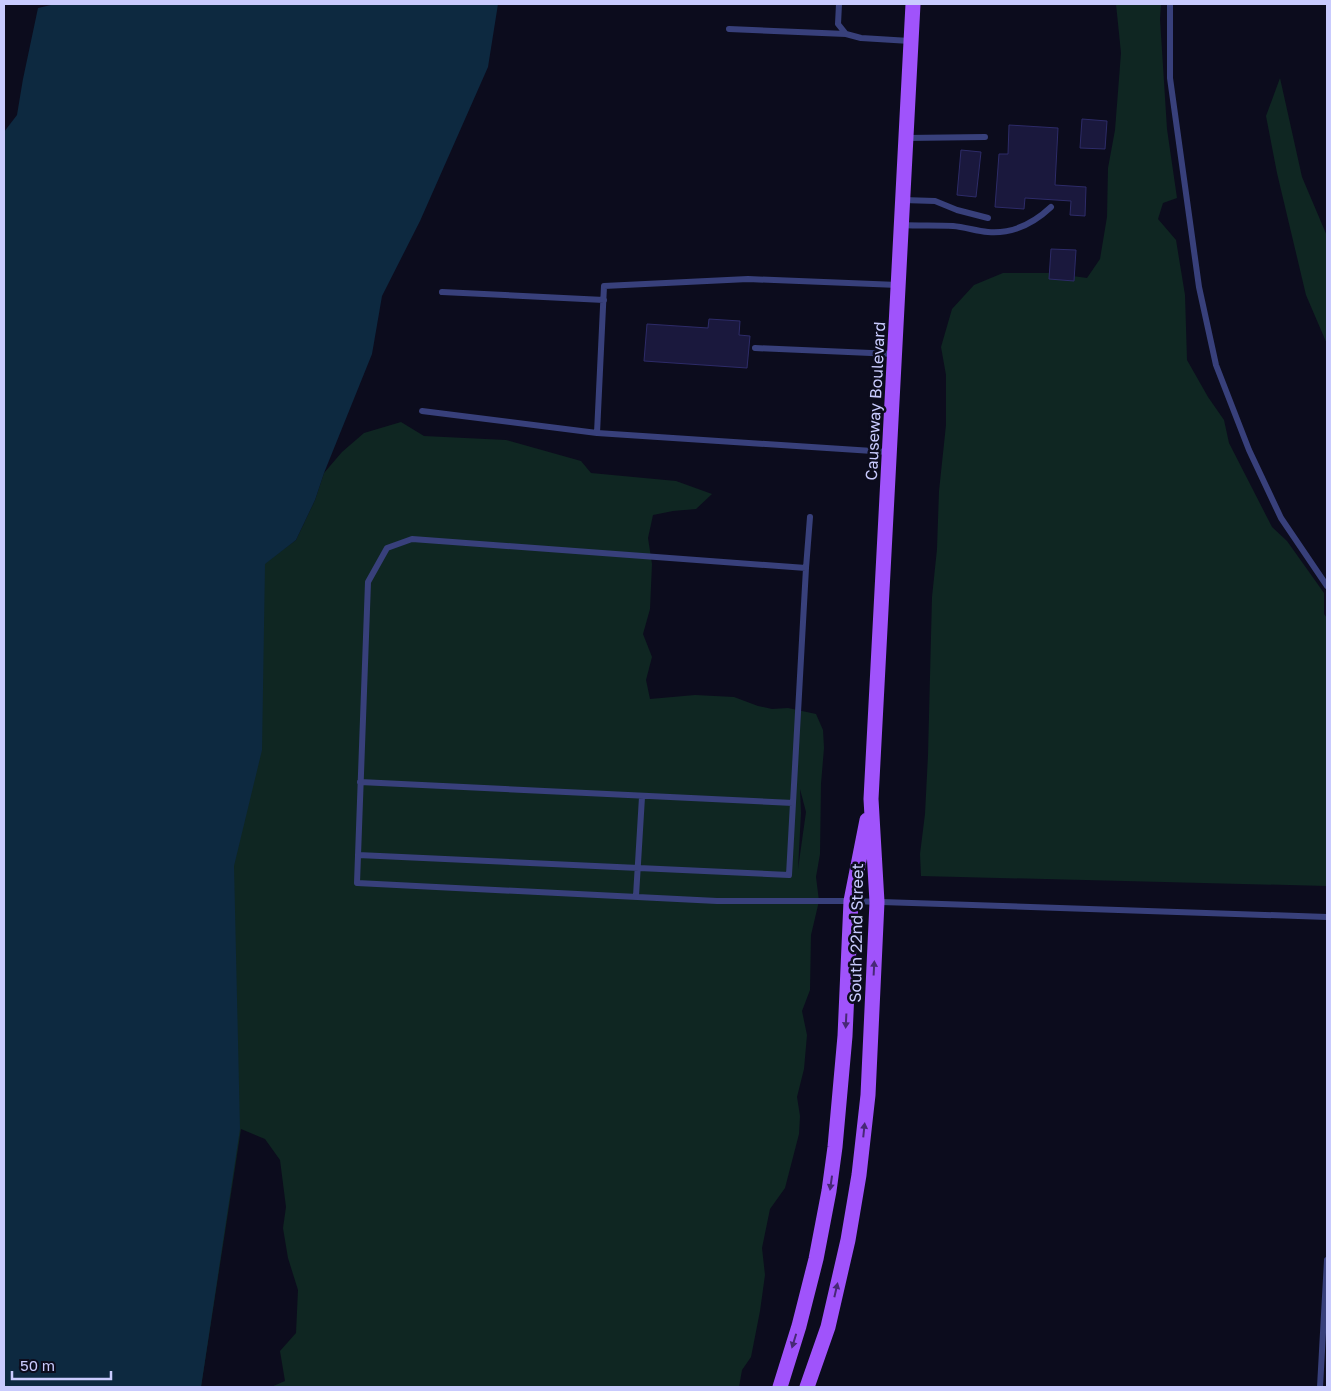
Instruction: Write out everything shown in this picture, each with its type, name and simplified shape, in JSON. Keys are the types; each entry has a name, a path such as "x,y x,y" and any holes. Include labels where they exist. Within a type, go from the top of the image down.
{"main road":[{"name":"Causeway Boulevard","path":"871,799 914,4"},
{"name":"South 22nd Street","path":"780,1387 816,1259 829,1192 845,1036 851,901 871,799"},
{"name":"South 22nd Street","path":"807,1387 828,1326 848,1240 859,1175 868,1095 877,902 871,799"}],"lane":[{"path":"839,4 838,24 846,34"},
{"path":"1170,4 1170,78 1198,287 1216,365 1249,450 1281,518 1327,586"},
{"path":"729,29 846,34 861,38 911,42"},
{"path":"906,138 985,137"},
{"path":"903,200 935,201 957,210 988,218"},
{"path":"902,225 954,226 987,232 1001,232 1038,220 1051,207"},
{"path":"597,433 604,286 748,279 899,285"},
{"path":"442,292 604,300"},
{"path":"755,348 895,354"},
{"path":"422,411 597,433 890,452"},
{"path":"358,855 789,875 810,517"},
{"path":"806,568 412,539 387,548 368,582 357,883 718,901 851,901 1327,917"},
{"path":"360,782 793,804"},
{"path":"636,896 642,797"},
{"path":"1320,1387 1327,1260"}],"green space":[{"path":"1116,4 1161,4 1160,19 1167,129 1177,198 1163,203 1158,219 1176,240 1185,295 1187,360 1208,397 1224,420 1229,443 1272,527 1287,541 1324,593 1324,614 1327,618 1327,886 921,876 920,854 925,814 928,755 932,597 937,549 939,491 946,425 946,375 941,347 952,309 974,285 1003,273 1051,273 1087,278 1100,259 1107,217 1108,168 1115,130 1121,53"},
{"path":"1280,78 1302,177 1327,236 1327,344 1306,295 1277,173 1266,116"},
{"path":"401,422 424,436 506,440 581,461 591,473 676,481 712,494 696,509 653,515 648,538 652,564 650,609 643,634 652,657 646,680 650,699 695,695 734,697 772,709 788,708 816,714 823,730 820,854 816,877 819,901 811,935 810,990 802,1011 807,1035 804,1069 797,1097 800,1116 799,1134 785,1188 770,1209 762,1248 765,1275 760,1311 751,1357 742,1370 739,1387 271,1387 285,1381 280,1351 296,1333 298,1290 288,1258 283,1228 286,1207 280,1160 265,1139 241,1129 201,1387 4,1387 4,758 296,540 315,500 324,473 342,452 364,433","holes":["800,789 806,812 798,869 801,813"]}],"water":[{"path":"55,4 498,4 488,67 420,221 382,296 372,354 315,500 296,540 265,564 262,750 234,866 240,1129 201,1387 4,1387 4,132 17,115 38,8"}],"building":[{"path":"1082,119 1107,121 1105,149 1080,148"},
{"path":"1009,125 1058,128 1055,185 1086,187 1085,216 1070,215 1071,201 1025,198 1024,209 995,207 999,154 1008,154"},
{"path":"961,150 981,152 976,197 957,195"},
{"path":"1051,249 1076,250 1074,281 1049,279"},
{"path":"709,319 740,321 739,335 750,336 747,368 644,361 647,324 708,328"}]}
